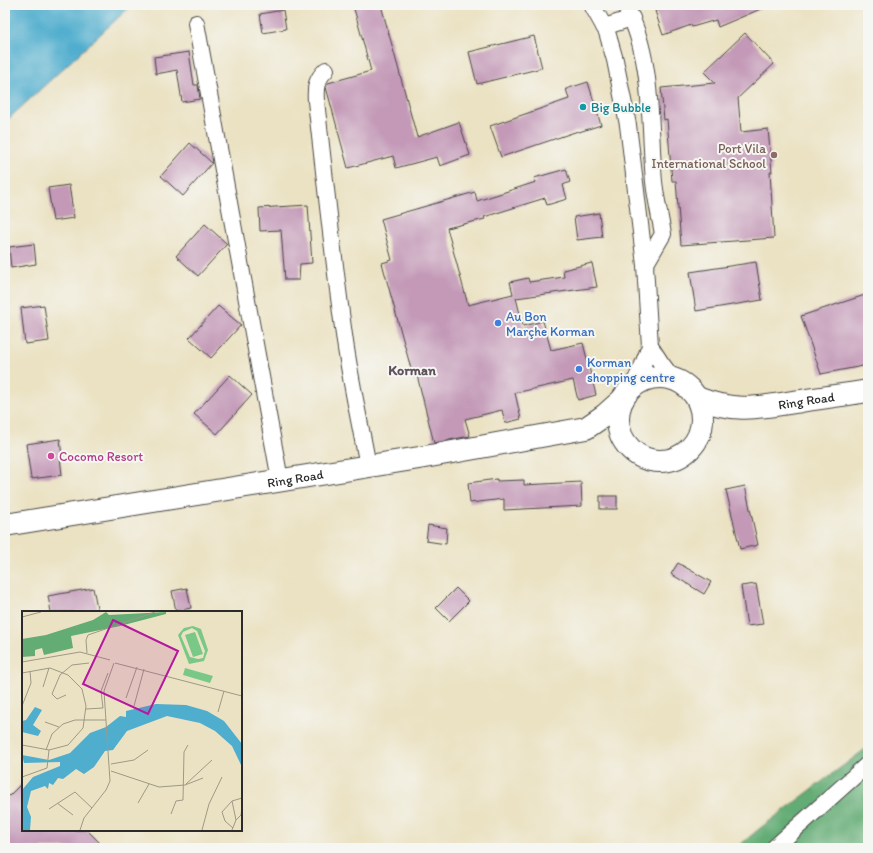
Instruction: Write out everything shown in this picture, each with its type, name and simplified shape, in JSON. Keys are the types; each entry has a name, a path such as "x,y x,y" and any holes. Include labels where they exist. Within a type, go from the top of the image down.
{"main road":[{"path":"659,377 673,379 687,386 697,398 701,411 701,424 698,436 692,446 673,458 662,460 640,456 628,446 621,435 618,423 618,411 627,393 644,380 659,377"},
{"name":"Ring Road","path":"697,398 720,406 745,409 868,391"},
{"name":"Ring Road","path":"5,525 368,466 586,428 606,415 627,393"},
{"name":"Ring Road","path":"698,436 709,428 745,409"},
{"name":"Ring Road","path":"586,428 607,435 628,446"}],"street":[{"path":"592,5 604,28 615,60 622,94 628,125 645,265 650,346 642,367 627,393"},
{"path":"604,28 629,11 643,53 650,107 654,184 663,234 645,265"},
{"path":"196,23 280,480"},
{"path":"326,70 319,77 317,83 315,91 316,101 330,232 344,337 368,466"},
{"path":"622,94 648,90"},
{"path":"650,346 673,379"},
{"path":"774,848 868,764"}],"green space":[{"path":"868,747 868,848 736,848 759,829"}],"water":[{"path":"5,5 132,5 5,122"}],"building":[{"path":"353,5 381,5 417,137 459,122 470,155 440,166 437,157 396,168 393,156 348,168 326,87 328,83 371,71"},
{"path":"672,5 770,5 718,27 716,20 692,27 691,25 663,35 655,11"},
{"path":"283,10 286,29 263,33 260,14"},
{"path":"745,33 774,64 738,98 741,132 768,129 772,172 770,172 774,238 681,245 676,181 672,181 667,119 664,120 661,88 715,83 704,72"},
{"path":"534,36 542,68 477,84 469,52"},
{"path":"189,52 194,85 198,85 200,99 182,102 177,70 156,74 154,57"},
{"path":"588,82 601,125 579,132 578,131 501,157 490,126 569,99 566,89"},
{"path":"190,143 212,163 183,196 161,176"},
{"path":"566,169 570,182 563,185 567,199 547,205 545,198 484,217 485,219 447,228 468,305 513,294 510,282 528,278 529,282 564,277 563,270 592,263 597,287 516,298 523,326 543,321 551,350 583,343 596,395 578,400 573,380 515,393 521,419 505,423 502,410 465,419 470,436 434,443 417,375 413,376 382,263 392,260 381,219 475,192 477,201 536,182 534,178"},
{"path":"69,185 74,218 53,221 48,188"},
{"path":"308,205 312,263 300,264 299,280 285,280 281,230 260,231 259,208"},
{"path":"599,213 602,237 577,240 574,217"},
{"path":"205,224 227,244 198,276 176,256"},
{"path":"34,244 36,264 11,268 9,247"},
{"path":"756,262 762,300 696,311 690,272"},
{"path":"868,294 868,365 821,374 801,316"},
{"path":"44,305 49,341 25,344 21,308"},
{"path":"218,306 241,325 211,358 189,338"},
{"path":"230,375 252,395 217,434 194,414"},
{"path":"60,439 62,475 31,479 26,444"},
{"path":"497,479 497,481 524,480 524,485 581,482 582,506 504,510 504,499 470,503 468,483"},
{"path":"745,486 758,545 740,549 726,490"},
{"path":"600,496 617,496 617,509 600,509"},
{"path":"428,525 447,528 446,544 426,541"},
{"path":"678,563 711,582 704,594 671,574"},
{"path":"756,584 763,624 747,626 741,586"},
{"path":"93,588 98,611 51,611 48,596"},
{"path":"187,588 191,608 176,611 172,591"},
{"path":"456,588 469,601 449,621 436,608"},
{"path":"22,783 22,831 88,831 105,848 5,848 5,800"}],"place":[{"name":"Big Bubble","path":"583,107"},
{"name":"Port Vila International School","path":"774,155"},
{"name":"Au Bon Marçhe Korman","path":"498,323"},
{"name":"Korman shopping centre","path":"579,369"},
{"name":"Cocomo Resort","path":"51,456"}],"district":[{"name":"Korman","path":"412,370"}]}
